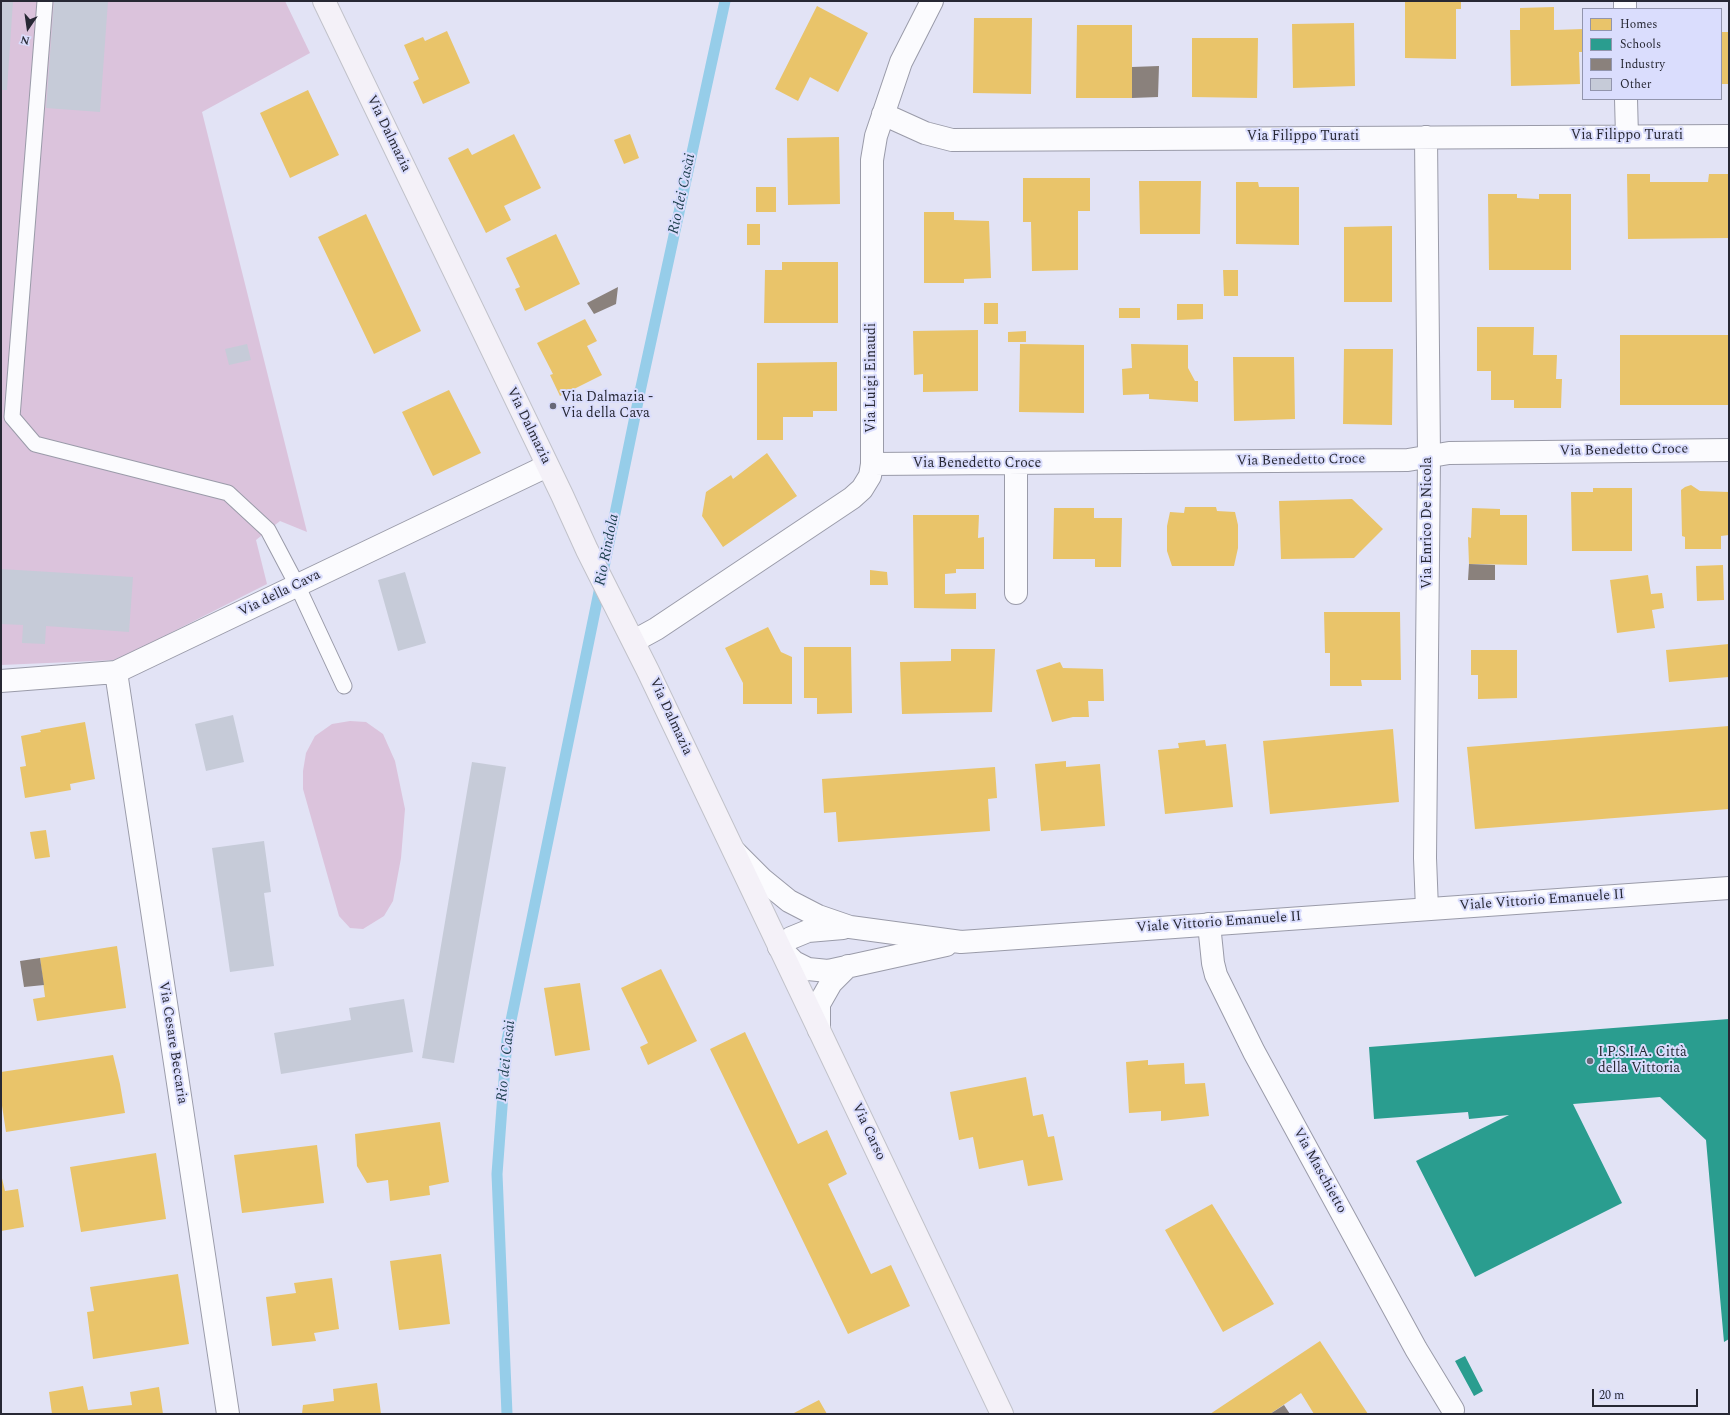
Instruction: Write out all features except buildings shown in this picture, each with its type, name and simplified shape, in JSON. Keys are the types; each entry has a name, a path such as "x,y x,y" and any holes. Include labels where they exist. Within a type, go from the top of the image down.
{"main road":[{"name":"Via Dalmazia","path":"324,1 587,550 634,640 734,851"},
{"name":"Via Carso","path":"734,851 1002,1414"}],"street":[{"name":"Via Luigi Einaudi","path":"634,640 656,629 852,498 862,489 870,476 872,464 872,160 876,136 901,62 932,1"},
{"path":"1626,100 1627,136"},
{"name":"Via Filippo Turati","path":"883,114 925,134 952,140 1729,136"},
{"name":"Via Enrico De Nicola","path":"1426,137 1429,456 1425,858 1427,908"},
{"name":"Via Benedetto Croce","path":"872,464 1408,460 1449,453 1729,450"},
{"path":"1016,464 1016,593"},
{"name":"Via della Cava","path":"1,681 116,672 547,466"},
{"name":"Via Cesare Beccaria","path":"116,672 228,1414"},
{"name":"Viale Vittorio Emanuele II","path":"734,851 762,879 789,901 818,916 850,927 961,942 1427,908 1729,888"},
{"name":"Via Maschietto","path":"1209,924 1213,963 1216,975 1254,1052 1416,1349 1453,1410"},
{"path":"850,927 808,931 791,938 779,948 794,962 808,968 828,971 961,942"},
{"path":"819,1030 819,1004 831,983 848,966"}],"lane":[{"path":"46,1 12,417 35,444 228,493 268,530 297,585 344,686"}],"shaded area":[{"path":"1,1 285,1 310,53 202,112 307,532 280,521 256,540 267,584 117,660 1,665"},
{"path":"350,721 366,722 383,734 395,761 405,809 401,858 393,901 384,916 363,929 350,928 339,916 303,789 303,771 306,753 315,736 332,724"}],"waterway":[{"name":"Rio Rindola","path":"507,1414 497,1174 507,1040 641,387 725,1"}],"place":[{"name":"Via Dalmazia - Via della Cava","path":"553,406"},
{"name":"I.P.S.I.A. Città della Vittoria","path":"1590,1061"}],"water label":[{"name":"Rio dei Casài","path":"683,194"},
{"name":"Rio dei Casài","path":"507,1061"}]}
